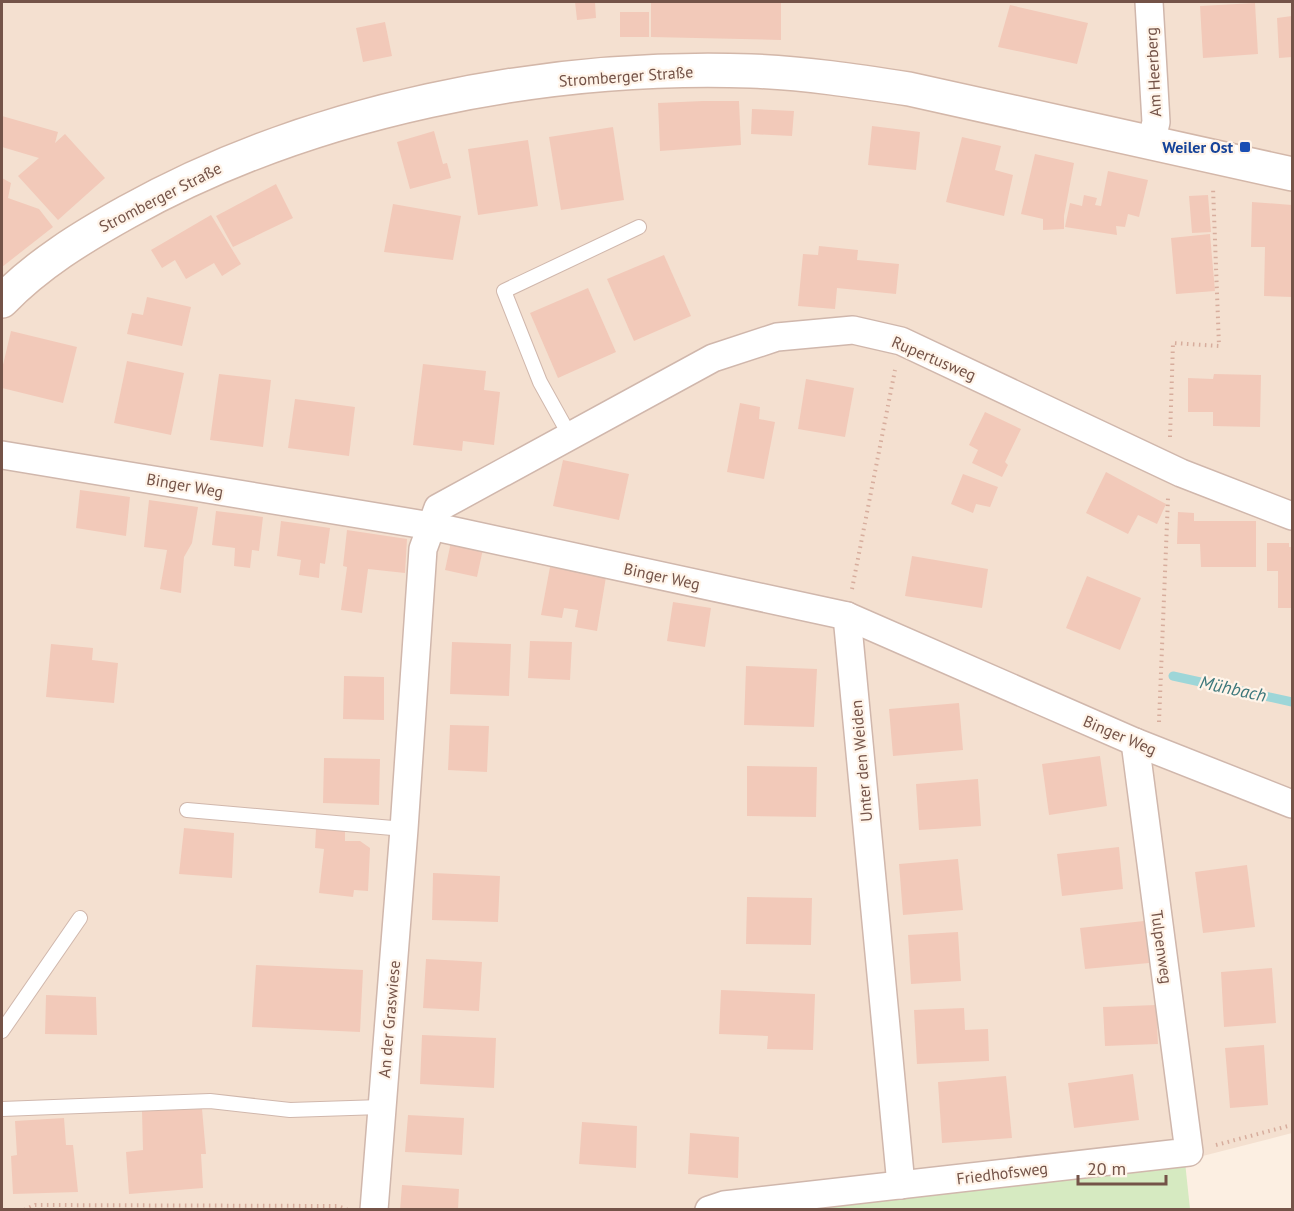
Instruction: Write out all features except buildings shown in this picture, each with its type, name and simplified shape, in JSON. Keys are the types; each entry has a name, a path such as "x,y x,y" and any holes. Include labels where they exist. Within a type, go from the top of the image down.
{"main road":[{"name":"Stromberger Straße","path":"2,301 56,254 104,224 164,191 224,164 297,137 362,117 453,97 528,84 608,75 682,71 752,71 808,75 909,89 1293,174"}],"street":[{"name":"Am Heerberg","path":"1149,2 1156,122 1152,142"},
{"name":"Rupertusweg","path":"431,526 438,508 713,358 777,337 853,330 901,341 1181,472 1293,516"},
{"name":"Binger Weg","path":"2,454 431,526 847,616 1135,742 1293,804"},
{"name":"An der Graswiese","path":"374,1209 423,549 431,526"},
{"name":"Unter den Weiden","path":"847,616 901,1185"},
{"name":"Tulpenweg","path":"1135,742 1189,1152"},
{"name":"Friedhofsweg","path":"710,1209 724,1205 1189,1152"}],"lane":[{"path":"570,436 540,382 504,291 639,226"},
{"path":"187,810 404,829"},
{"path":"2,1031 80,918"},
{"path":"2,1109 210,1101 290,1110 381,1107"}],"path":[{"path":"847,616 901,341"},
{"path":"1189,1152 1293,1125"},
{"path":"24,1209 35,1205 68,1205 337,1206 348,1209"}],"shaded area":[{"path":"2,2 1292,2 1292,1133 1191,1159 749,1209 2,1210"}],"green space":[{"path":"1185,1162 1190,1209 777,1210"}],"waterway":[{"name":"Mühbach","path":"1173,676 1292,702"}],"place":[{"name":"Weiler Ost","path":"1245,147"}]}
